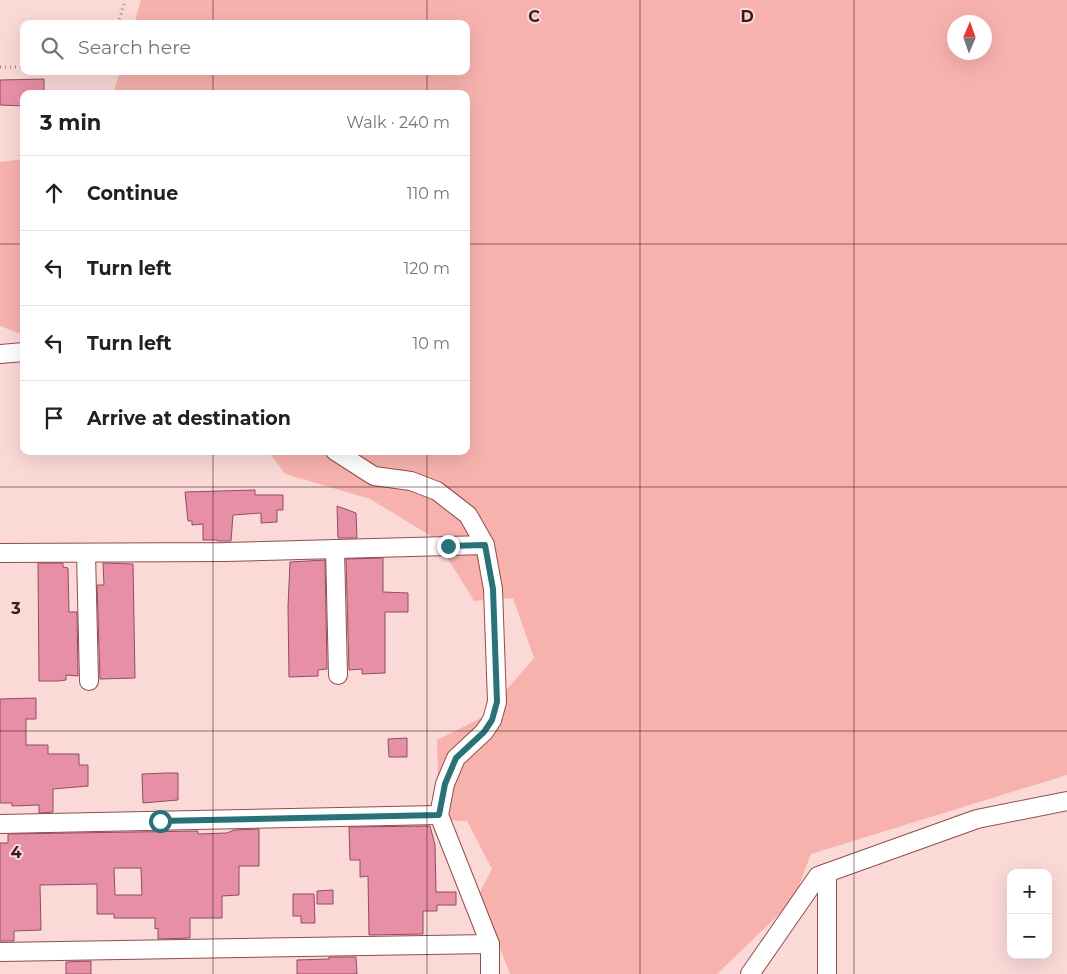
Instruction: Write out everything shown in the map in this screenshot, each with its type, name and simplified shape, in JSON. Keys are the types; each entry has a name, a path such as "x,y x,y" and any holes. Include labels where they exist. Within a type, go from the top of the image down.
{"street":[{"path":"0,354 20,352"},
{"path":"341,455 374,476 411,480 437,491 468,515 485,545 493,589 497,702 492,720 484,732 456,758 445,784 439,815 490,944 490,974"},
{"path":"0,553 336,549 485,545"},
{"path":"336,549 338,675"},
{"path":"86,553 89,681"},
{"path":"750,974 818,876 977,820 1067,801"},
{"path":"0,824 439,815"},
{"path":"827,873 827,974"},
{"path":"0,952 490,944"}],"path":[{"path":"119,20 125,0"},
{"path":"0,67 20,67"}],"shaded area":[{"path":"141,0 1067,0 1067,775 811,854 793,901 717,974 510,974 479,894 492,869 467,821 439,820 437,740 483,717 534,658 513,598 474,601 436,539 370,499 285,474 271,455 470,455 470,90 114,90 119,75 470,75 470,20 135,20"},
{"path":"20,160 20,334 0,326 0,162"}],"building":[{"path":"44,79 44,90 20,90 20,106 0,105 0,80"},
{"path":"255,490 255,495 283,495 283,510 277,510 277,522 261,523 261,513 233,515 231,541 217,541 203,540 203,524 192,525 192,521 188,521 185,492"},
{"path":"337,506 356,513 357,538 338,538"},
{"path":"383,558 383,592 408,593 408,612 385,612 385,673 362,674 362,669 349,670 346,559"},
{"path":"325,560 327,669 318,670 318,676 289,677 288,607 290,562"},
{"path":"38,563 63,563 63,567 68,568 69,612 77,612 78,676 66,675 66,680 39,681"},
{"path":"103,563 133,564 135,678 100,679 97,585 104,585"},
{"path":"36,698 36,719 26,719 26,745 48,745 48,754 79,754 79,765 88,765 88,786 53,789 53,812 39,813 39,805 12,806 12,803 0,803 0,699"},
{"path":"407,738 407,757 389,757 388,739"},
{"path":"178,773 178,800 143,803 142,774"},
{"path":"430,826 435,845 436,892 456,892 456,905 437,905 437,911 423,911 423,934 369,935 368,876 360,877 360,860 350,860 349,827"},
{"path":"259,829 259,866 239,866 239,895 222,896 222,918 190,918 190,938 158,939 158,928 155,929 155,918 114,918 114,914 97,914 97,884 40,885 41,930 14,931 14,941 0,941 0,843 8,843 8,834 198,831 198,834 227,833 234,830","holes":["114,868 141,868 142,895 115,895"]},
{"path":"333,890 333,904 317,904 317,891"},
{"path":"293,894 314,894 315,923 301,923 301,916 293,916"},
{"path":"329,957 356,957 357,974 297,974 297,960 329,959"},
{"path":"91,961 91,974 66,974 66,962"}],"route":[{"path":"160,821 439,815 445,784 456,758 484,732 492,720 497,702 493,589 485,545 448,546"}]}
